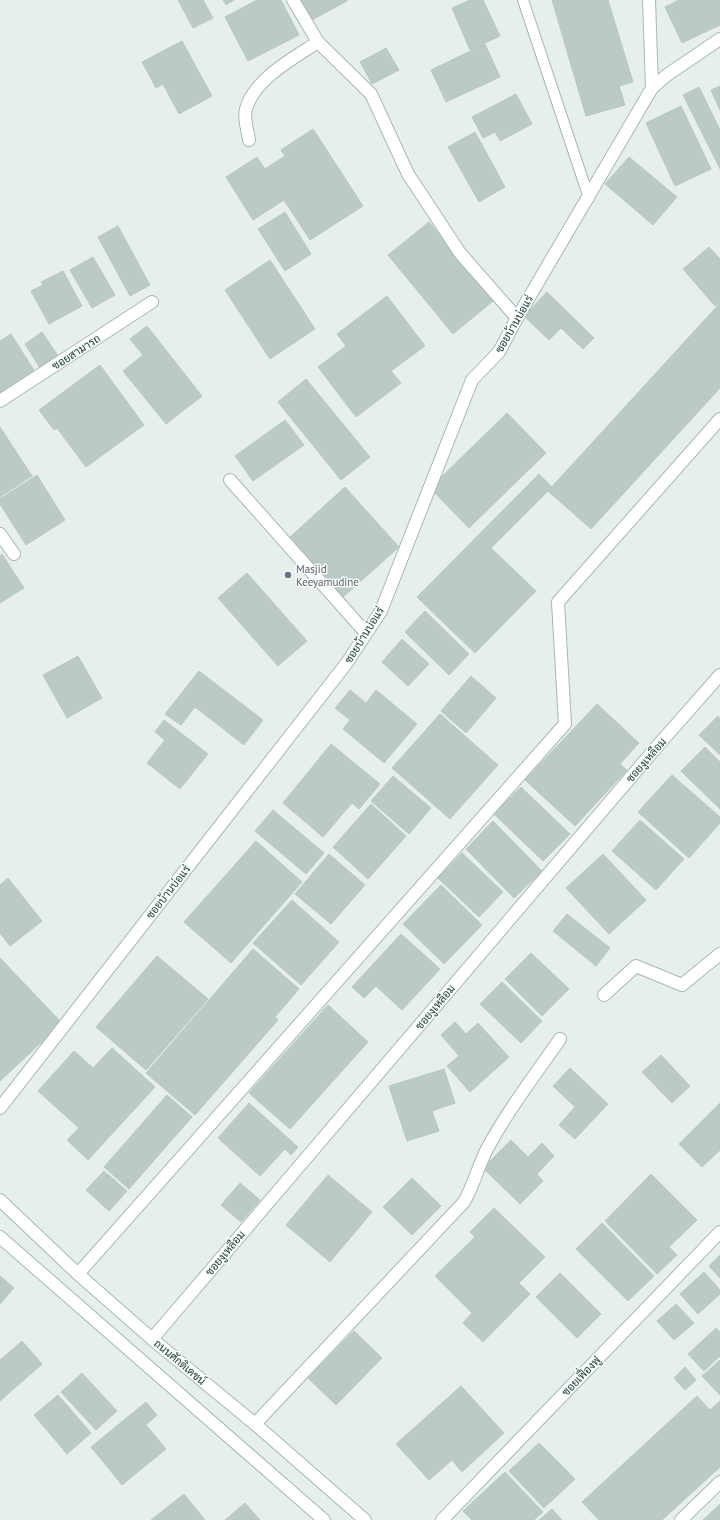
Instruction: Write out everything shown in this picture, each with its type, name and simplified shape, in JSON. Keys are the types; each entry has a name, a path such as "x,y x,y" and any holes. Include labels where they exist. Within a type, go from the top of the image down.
{"street":[{"path":"293,0 318,42 371,94 408,174 460,253 517,318"},
{"path":"649,0 652,88"},
{"path":"652,88 667,75 720,39"},
{"path":"249,140 245,111 250,98 273,72 318,42"},
{"name":"ซอยบ้านบ่อแร่","path":"0,1108 341,671 381,611 472,380 499,352 517,318 589,198 652,88"},
{"name":"ซอยสามารถ","path":"0,401 152,302"},
{"path":"78,1274 565,724 558,602 720,419"},
{"path":"230,480 366,634"},
{"path":"0,534 14,554"},
{"name":"ซอยงูเหลือม","path":"152,1339 660,743 720,675"},
{"path":"604,995 636,966 682,985 720,954"},
{"path":"255,1424 464,1202 473,1187 486,1151 498,1129 560,1039"},
{"name":"ถนนศักดิเดชน์","path":"0,1200 78,1274 152,1339 255,1424 365,1520"},
{"name":"ซอยเฟื่องฟู","path":"442,1520 720,1232"},
{"path":"0,1237 324,1520"},
{"path":"681,1520 720,1482"}],"lane":[{"path":"522,0 589,198"}],"building":[{"path":"178,0 203,0 213,18 193,28"},
{"path":"223,0 234,0 226,5"},
{"path":"257,0 281,0 299,35 248,61 225,17"},
{"path":"298,0 347,0 347,1 310,21"},
{"path":"470,0 483,0 500,36 470,50 452,8"},
{"path":"552,0 608,0 633,82 619,86 625,105 586,116"},
{"path":"679,0 720,0 720,25 682,43 665,7"},
{"path":"182,41 212,96 179,114 163,84 156,88 142,62"},
{"path":"485,44 500,77 446,102 431,70"},
{"path":"386,48 399,70 372,84 360,62"},
{"path":"720,86 720,110 711,90"},
{"path":"699,87 720,130 720,169 683,95"},
{"path":"516,94 532,124 500,141 495,132 483,138 472,117"},
{"path":"681,106 711,169 675,186 646,123"},
{"path":"313,129 363,206 310,240 284,200 253,220 226,177 257,157 265,169 285,156 281,150"},
{"path":"475,132 505,187 479,202 448,147"},
{"path":"629,157 677,197 653,225 605,184"},
{"path":"285,212 311,254 285,271 258,229"},
{"path":"429,222 493,301 453,334 388,255"},
{"path":"118,226 150,285 130,296 98,237"},
{"path":"709,247 720,259 720,302 715,306 683,269"},
{"path":"93,257 115,295 92,308 70,270"},
{"path":"270,260 315,329 270,359 225,290"},
{"path":"63,271 82,306 49,324 31,291 43,285 41,282"},
{"path":"547,292 594,338 583,349 561,328 549,340 524,316"},
{"path":"387,296 425,346 391,371 401,383 356,417 318,367 346,346 337,334"},
{"path":"720,303 720,388 591,529 548,491"},
{"path":"147,326 202,396 166,424 123,371 143,355 130,339"},
{"path":"42,332 58,356 40,368 25,344"},
{"path":"11,334 35,372 0,394 0,341"},
{"path":"100,365 144,425 86,467 57,428 54,430 39,410"},
{"path":"306,379 370,457 341,480 278,402"},
{"path":"507,413 546,453 469,528 430,488"},
{"path":"285,420 304,445 253,481 235,456"},
{"path":"0,427 32,476 0,497"},
{"path":"539,474 552,487 491,548 536,591 475,653 417,597"},
{"path":"37,475 65,520 26,545 0,504 0,499"},
{"path":"345,487 399,547 342,598 289,538"},
{"path":"2,554 24,588 0,603 0,556"},
{"path":"247,573 307,641 278,666 218,598"},
{"path":"425,611 469,654 449,675 405,632"},
{"path":"402,639 429,664 408,686 382,662"},
{"path":"78,656 102,698 67,718 43,675"},
{"path":"199,671 263,720 244,745 195,707 181,725 165,714"},
{"path":"471,676 496,698 466,733 441,711"},
{"path":"350,690 366,703 376,690 417,724 384,763 343,729 350,720 335,708"},
{"path":"597,704 639,743 620,764 627,770 575,826 525,780"},
{"path":"440,714 498,765 450,819 392,768"},
{"path":"718,716 720,719 720,755 699,735"},
{"path":"164,720 208,754 180,789 147,763 165,740 155,732"},
{"path":"331,744 380,784 359,809 352,803 323,837 283,803"},
{"path":"705,747 720,762 720,809 681,771"},
{"path":"672,775 720,817 720,823 689,858 638,812"},
{"path":"393,776 431,808 409,834 371,801"},
{"path":"521,787 570,834 543,861 494,814"},
{"path":"371,804 406,836 368,879 333,847"},
{"path":"273,810 324,853 306,874 255,831"},
{"path":"640,820 684,859 656,890 612,851"},
{"path":"493,821 542,871 514,898 466,849"},
{"path":"256,841 302,882 231,963 184,922"},
{"path":"462,853 503,892 479,917 438,878"},
{"path":"329,854 365,885 331,924 295,894"},
{"path":"603,854 646,900 609,934 566,888"},
{"path":"8,878 42,921 10,946 0,933 0,885"},
{"path":"441,885 482,925 444,964 403,924"},
{"path":"292,900 339,942 301,985 253,943"},
{"path":"567,914 610,948 596,966 553,931"},
{"path":"401,934 440,969 402,1010 376,986 364,998 352,987"},
{"path":"253,949 299,989 275,1017 278,1020 195,1115 146,1073"},
{"path":"531,953 569,989 542,1016 505,979"},
{"path":"157,956 208,999 146,1070 96,1027"},
{"path":"0,958 62,1023 0,1081"},
{"path":"502,982 542,1021 521,1043 480,1004"},
{"path":"328,1005 368,1042 290,1129 249,1093"},
{"path":"455,1022 466,1034 478,1023 509,1057 470,1092 447,1066 459,1056 441,1035"},
{"path":"112,1048 155,1087 88,1160 67,1140 79,1128 38,1091 74,1051 93,1068"},
{"path":"661,1055 690,1086 672,1103 642,1072"},
{"path":"570,1068 608,1104 575,1139 559,1125 575,1107 553,1086"},
{"path":"444,1069 455,1103 432,1111 439,1131 407,1141 389,1086"},
{"path":"167,1095 192,1117 129,1189 104,1167"},
{"path":"249,1103 298,1147 291,1155 285,1149 260,1176 218,1138"},
{"path":"720,1103 720,1150 702,1167 679,1144"},
{"path":"511,1140 528,1157 542,1143 554,1156 537,1174 543,1181 520,1204 483,1168"},
{"path":"104,1171 127,1191 109,1211 86,1190"},
{"path":"651,1174 697,1220 669,1247 677,1255 657,1274 605,1221"},
{"path":"328,1175 372,1212 330,1262 286,1225"},
{"path":"412,1178 441,1206 412,1235 383,1207"},
{"path":"240,1183 260,1200 241,1222 221,1205"},
{"path":"494,1208 545,1257 519,1283 530,1294 483,1342 463,1323 472,1313 435,1276 475,1237 470,1232"},
{"path":"602,1223 654,1276 628,1301 576,1249"},
{"path":"720,1255 720,1278 709,1266"},
{"path":"704,1272 720,1290 720,1294 698,1314 680,1294"},
{"path":"560,1273 601,1314 577,1338 536,1297"},
{"path":"0,1276 14,1288 0,1304"},
{"path":"676,1304 694,1323 674,1340 657,1321"},
{"path":"716,1328 720,1332 720,1356 704,1371 688,1354"},
{"path":"354,1331 382,1358 336,1405 308,1378"},
{"path":"22,1341 42,1364 0,1401 0,1360"},
{"path":"720,1360 720,1395 702,1376"},
{"path":"685,1367 696,1380 685,1390 674,1378"},
{"path":"82,1373 117,1411 96,1430 61,1392"},
{"path":"461,1386 504,1433 462,1472 452,1460 429,1480 396,1444"},
{"path":"58,1395 91,1433 67,1454 34,1415"},
{"path":"697,1396 710,1410 720,1401 720,1467 662,1520 599,1520 582,1502"},
{"path":"146,1402 157,1415 146,1425 166,1449 122,1485 91,1447"},
{"path":"539,1443 575,1479 544,1508 509,1471"},
{"path":"505,1472 543,1512 534,1520 472,1520 463,1511"},
{"path":"184,1494 205,1520 151,1520"},
{"path":"245,1503 260,1520 225,1520"},
{"path":"720,1504 720,1520 703,1520"},
{"path":"552,1509 562,1520 539,1520"}],"place":[{"name":"Masjid Keeyamudine","path":"288,575"}]}
